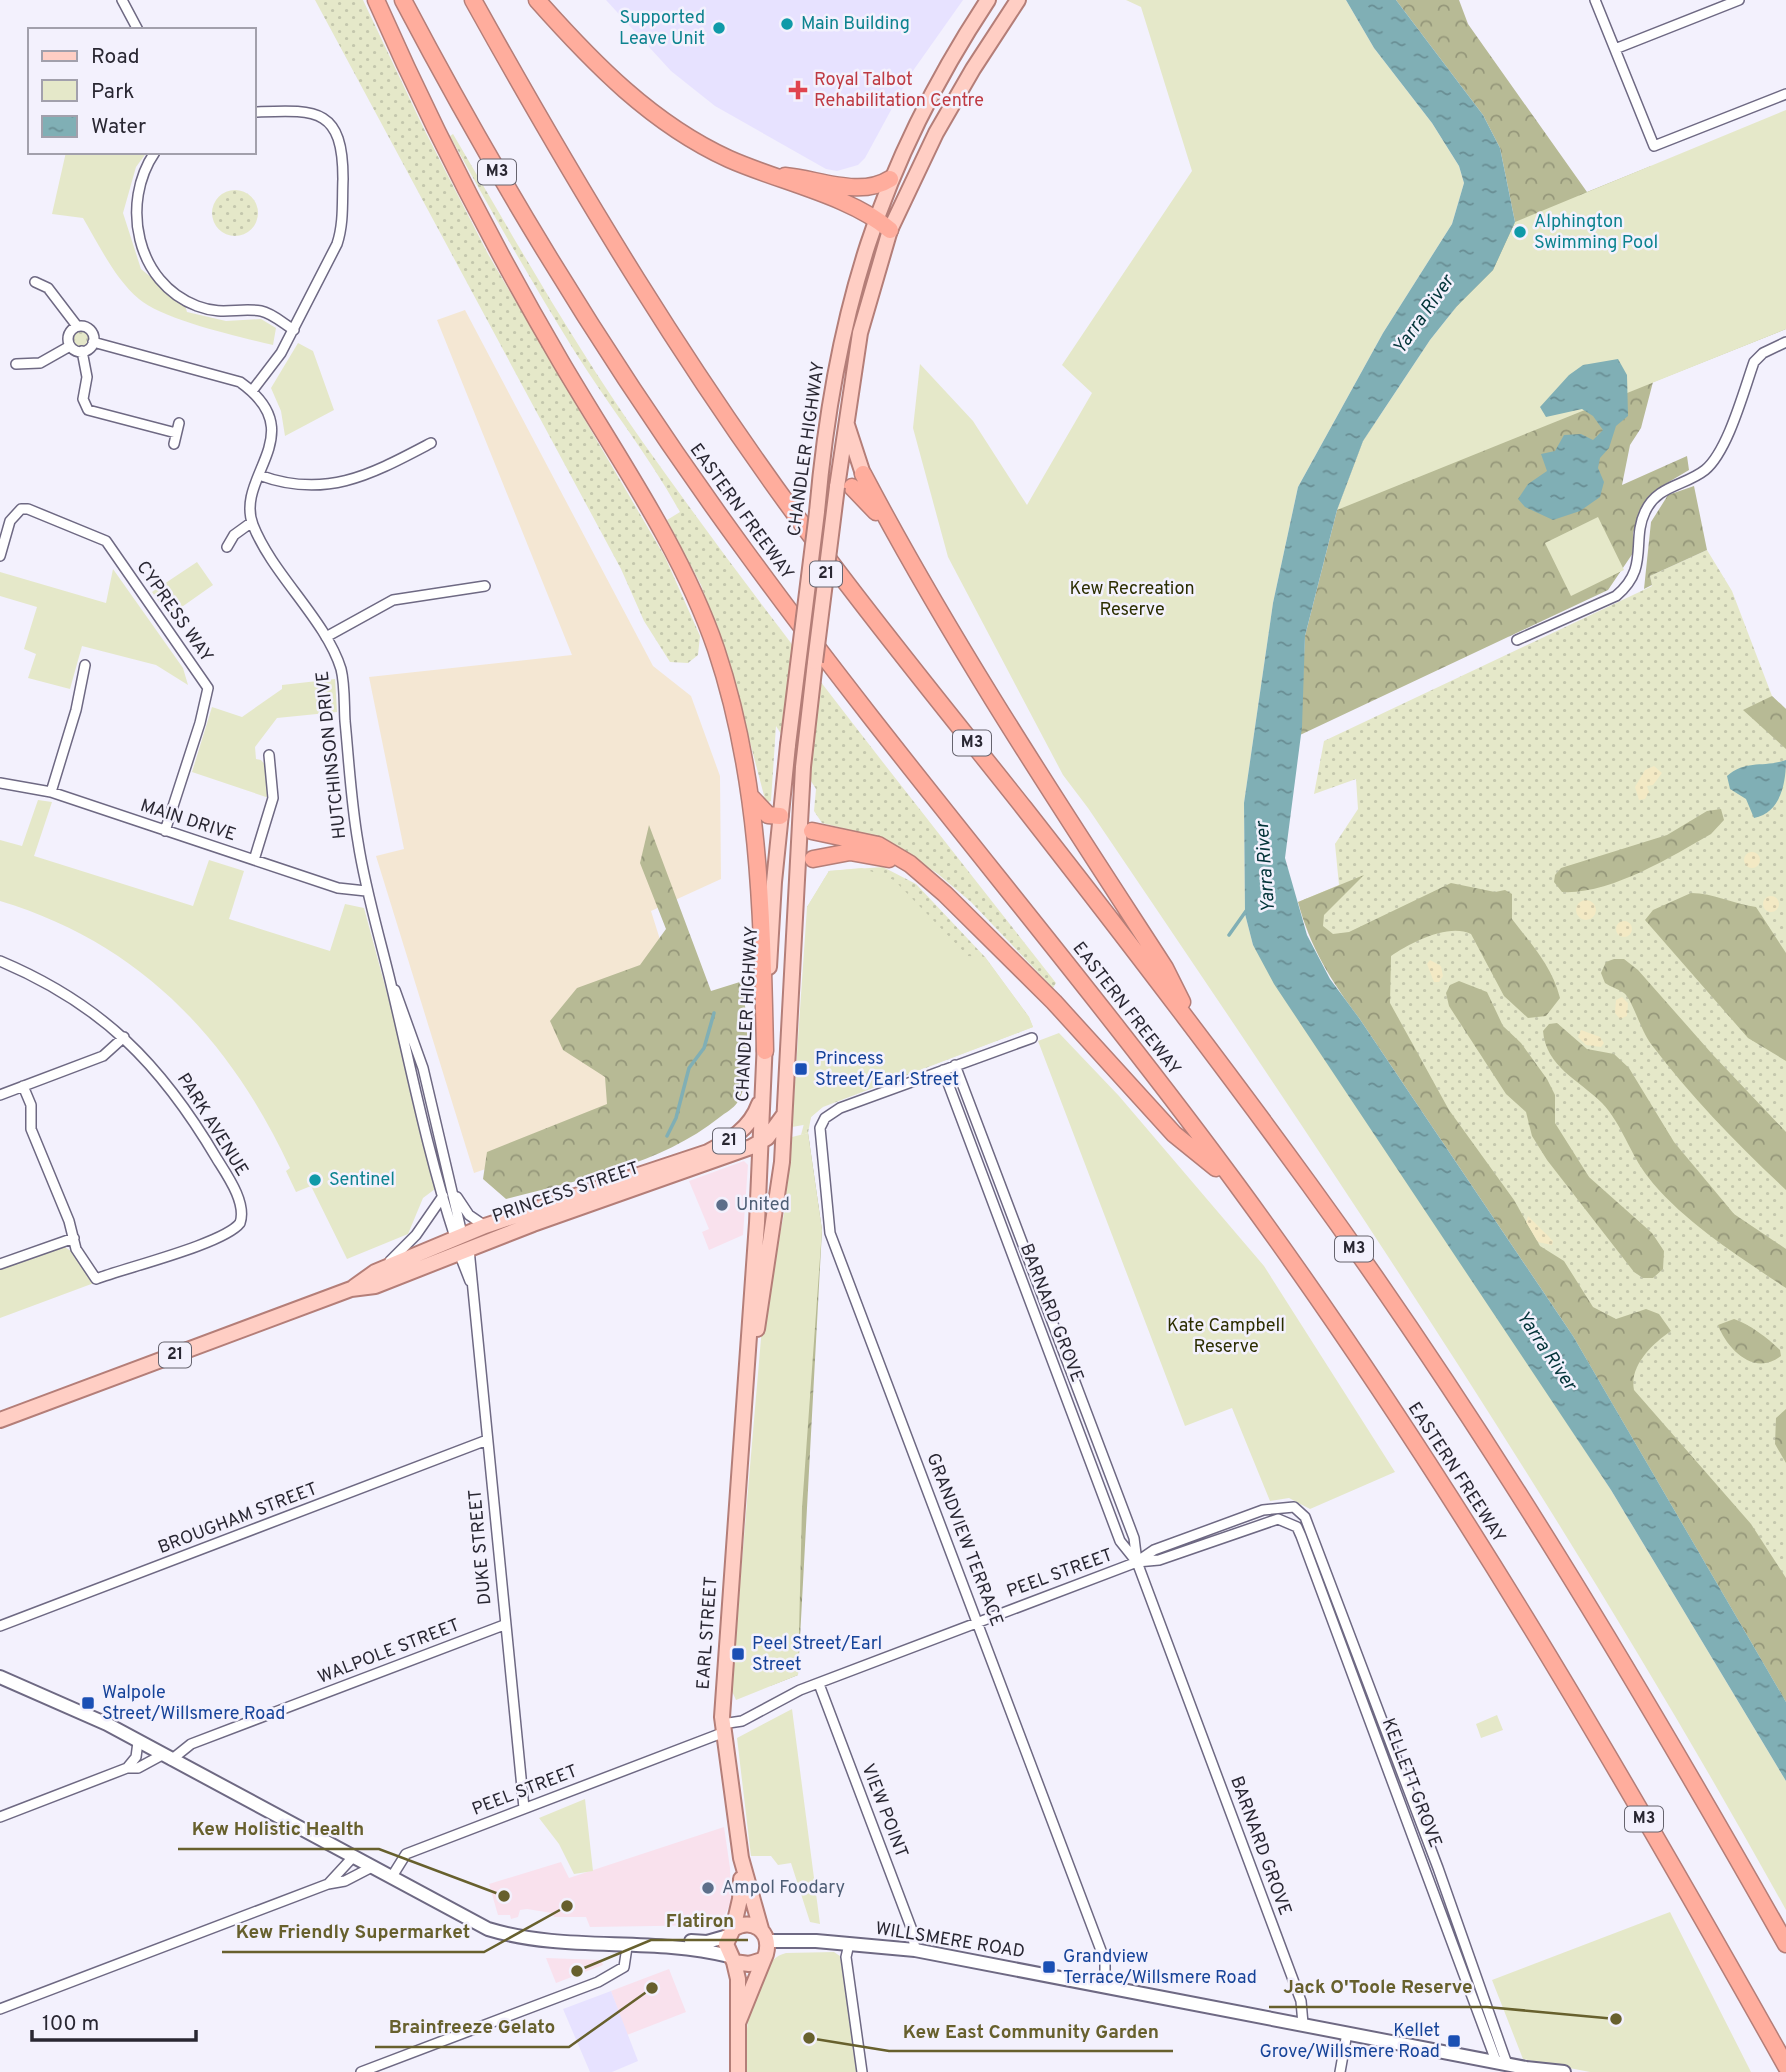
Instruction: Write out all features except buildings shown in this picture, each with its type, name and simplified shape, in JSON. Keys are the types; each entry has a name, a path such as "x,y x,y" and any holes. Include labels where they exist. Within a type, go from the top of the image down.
{"highway":[{"path":"376,0 477,215 643,500 687,583 715,646 728,687 751,797 762,912 765,1051"},
{"name":"EASTERN FREEWAY","path":"403,0 502,182 667,442 872,719 1155,1076 1238,1186 1370,1376 1498,1574 1786,2066"},
{"name":"M3","path":"473,0 583,193 726,416 819,548 1196,1031 1320,1199 1504,1473 1580,1594 1786,1944"},
{"path":"537,0 602,69 657,118 716,153 875,217 890,230"},
{"path":"765,173 866,187 880,185 890,179"},
{"path":"845,482 888,524 990,696 1165,968 1196,1031"},
{"path":"751,797 768,815 780,816"},
{"path":"806,829 877,845 910,864 1054,1002 1174,1134 1238,1186"},
{"path":"813,859 850,852 868,854 902,865 928,880"}],"main road":[{"name":"CHANDLER HIGHWAY","path":"761,1142 780,816 822,463 836,368 859,266 890,179 918,123 988,0"},
{"name":"CHANDLER HIGHWAY","path":"783,1116 797,871 806,829 803,767 845,482 846,423 860,333 890,230 936,133 1018,0"},
{"path":"817,512 845,482 846,423"},
{"path":"780,816 806,829"},
{"path":"797,871 813,859"},
{"name":"PRINCESS STREET","path":"351,1289 374,1272 485,1226 708,1152 744,1129 753,1118 763,1093"},
{"name":"PRINCESS STREET","path":"0,1420 351,1289 375,1286 761,1142 783,1116"},
{"name":"EARL STREET","path":"745,1410 776,1212 783,1116"},
{"name":"EARL STREET","path":"761,1142 722,1729 741,1858 764,1935"},
{"path":"459,1236 464,1251"},
{"path":"0,1677 72,1707 488,1929 537,1941 626,1947 692,1947 749,1964 762,1960"},
{"name":"EARL STREET","path":"730,1933 740,1899 741,1858"},
{"path":"583,1944 626,1940 707,1942 747,1924 764,1935 762,1960 738,2023"},
{"path":"730,1933 731,1959 738,1979 738,2072"},
{"name":"WILLSMERE ROAD","path":"764,1935 915,1950 1539,2071 1564,2072"}],"street":[{"path":"122,0 137,28"},
{"path":"1595,0 1654,146 1786,94"},
{"path":"1615,50 1739,0"},
{"path":"93,342 222,376 252,391 269,371 294,330 340,237 343,149 336,131 313,113 256,112"},
{"path":"154,154 141,179 135,221 143,251 162,280 177,294 201,307 229,313 261,311 294,330"},
{"path":"35,282 48,288 78,326 91,331 93,342"},
{"path":"70,346 68,335 78,326"},
{"path":"82,351 93,342"},
{"path":"1517,640 1616,596 1628,586 1640,549 1644,513 1657,495 1707,469 1721,446 1754,362 1763,353 1786,342"},
{"path":"70,346 82,351"},
{"path":"16,365 40,363 70,346"},
{"path":"82,351 87,377 83,399 88,410 178,428 174,444"},
{"name":"HUTCHINSON DRIVE","path":"252,391 270,425 271,442 251,491 252,522 266,550 326,637 341,671 353,810 366,891 443,1196 459,1236"},
{"path":"259,475 288,486 366,477 430,443"},
{"name":"CYPRESS WAY","path":"0,556 10,520 21,509 28,509 106,541 208,688 200,723 165,831"},
{"path":"227,547 234,535 252,522"},
{"path":"326,637 393,600 485,586"},
{"path":"51,792 76,710 85,665"},
{"path":"254,860 274,798 269,755"},
{"name":"MAIN DRIVE","path":"0,783 51,792 338,888 366,891"},
{"name":"PARK AVENUE","path":"0,961 73,997 124,1037 171,1088 201,1131 242,1211 240,1223 227,1233 138,1268 96,1279 78,1254 74,1238"},
{"name":"HUTCHINSON DRIVE","path":"390,978 423,1068 451,1186 459,1236"},
{"path":"0,1095 103,1056 124,1037"},
{"path":"943,1070 1032,1038"},
{"name":"BARNARD GROVE","path":"955,1065 1134,1538 1137,1562 1301,2001 1303,2024"},
{"name":"BARNARD GROVE","path":"943,1070 1120,1541 1137,1562"},
{"name":"GRANDVIEW TERRACE","path":"943,1070 840,1108 825,1118 820,1128 830,1233 1105,1961 1105,1987"},
{"path":"0,1264 74,1238 31,1129 31,1105 23,1086"},
{"name":"HUTCHINSON DRIVE","path":"451,1186 469,1215 485,1226"},
{"path":"374,1272 399,1254 443,1196"},
{"name":"DUKE STREET","path":"464,1251 487,1440 524,1808"},
{"name":"BROUGHAM STREET","path":"0,1626 487,1440"},
{"name":"PEEL STREET","path":"391,1878 406,1854 743,1721 787,1696 1137,1562 1154,1550 1279,1506 1294,1507 1305,1517 1311,1529"},
{"name":"PEEL STREET","path":"1137,1562 1159,1560 1266,1522 1289,1521"},
{"name":"KELLETT GROVE","path":"1289,1521 1297,1527 1301,1536 1502,2062"},
{"name":"KELLETT GROVE","path":"1311,1529 1502,2062"},
{"name":"WALPOLE STREET","path":"0,1817 127,1768 138,1768 166,1758 191,1744 504,1625"},
{"name":"VIEW POINT","path":"819,1684 912,1930 915,1950"},
{"path":"127,1768 136,1758 138,1742"},
{"path":"328,1884 353,1857"},
{"path":"0,2009 328,1884 345,1881 372,1867"},
{"path":"849,1944 846,1957 862,2072"},
{"path":"361,2072 598,1982 624,1967 626,1947"},
{"path":"1340,2072 1347,2033"}],"shaded area":[{"name":"Royal Talbot Rehabilitation Centre","path":"606,0 963,0 910,75 865,158 858,165 837,171 826,169 715,106 671,71"},
{"path":"465,310 653,666 691,696 720,776 721,879 651,911 708,1092 474,1173 376,856 404,849 369,677 572,655 437,320"},
{"name":"United","path":"744,1161 748,1165 743,1235 709,1250 702,1232 709,1229 689,1181"},
{"path":"724,1827 730,1868 731,1902 720,1925 590,1927 586,1917 554,1917 552,1913 527,1909 520,1910 518,1917 511,1919 510,1915 498,1915 489,1884 561,1862 569,1878"},
{"path":"546,1958 601,1960 603,1965 556,1983"},
{"path":"669,1969 686,2012 627,2035 611,1991"},
{"path":"611,1991 638,2061 612,2072 590,2072 563,2009"}],"green space":[{"path":"315,0 363,0 424,129 488,254 665,557 700,636 698,655 688,663 670,662 644,621 621,569"},
{"name":"Kew Recreation Reserve","path":"1126,0 1346,0 1374,48 1432,123 1459,166 1464,183 1452,224 1383,333 1298,487 1273,603 1244,803 1245,914 1253,945 1611,1490 1786,1781 1786,1910 1705,1768 1537,1489 1270,1078 1063,775 948,557 913,428 920,364 973,421 1027,505 1092,393 1062,365 1192,171 1141,7"},
{"path":"1396,0 1459,0 1468,24 1587,192 1651,166 1786,329 1653,382 1641,428 1630,445 1622,485 1687,456 1689,470 1662,486 1641,509 1633,533 1633,553 1608,590 1300,735 1305,636 1337,510 1363,441 1515,222 1500,148 1483,115"},
{"path":"1786,110 1786,329 1337,510 1363,441 1430,340 1457,306 1493,270 1515,222"},
{"path":"453,134 568,328 642,441 794,647 1056,983 1053,988 971,902 938,874 886,839 822,823 814,811 816,789 776,726 771,801 766,803 731,670 701,585 667,520 680,512 543,299 450,136"},
{"path":"66,154 146,154 136,167 123,213 141,269 185,305 187,312 226,321 261,319 276,328 273,345 183,321 150,307 130,291 115,272 83,218 52,214"},
{"path":"235,190 251,197 258,213 251,229 235,236 219,229 212,213 219,197"},
{"path":"81,331 87,333 87,345 81,347 75,345 73,339 75,333"},
{"path":"298,343 313,351 334,410 285,436 281,411 271,388"},
{"path":"1694,486 1707,550 1650,576 1652,585 1644,589 1651,522 1668,495"},
{"path":"1598,517 1624,570 1571,596 1545,543"},
{"path":"1707,550 1732,591 1772,696 1786,709 1786,1702 1573,1336 1298,902 1339,885 1335,844 1358,809 1356,779 1314,794 1324,741 1652,586 1650,576"},
{"path":"197,562 213,585 169,616 152,592"},
{"path":"113,569 183,668 188,685 156,665 82,646 70,689 28,678 36,654 24,649 37,607 0,596 0,572 106,603"},
{"path":"335,679 337,712 277,718 255,747 256,759 261,760 267,767 269,798 192,772 212,707 242,717 282,689 282,685"},
{"path":"1772,696 1786,709 1786,749 1743,710"},
{"path":"38,800 52,802 34,856 193,906 209,860 244,871 229,919 330,951 345,904 364,908 439,1186 423,1198 408,1234 347,1259 311,1186 296,1192 286,1171 290,1168 266,1121 239,1078 209,1038 175,1002 137,970 96,942 50,919 0,901 0,840 22,846"},
{"path":"1721,809 1724,820 1711,834 1639,873 1580,891 1562,892 1554,882 1555,875 1561,868 1667,835 1707,811"},
{"path":"649,825 711,991 743,981 748,1044 743,1092 732,1109 697,1134 672,1147 618,1169 506,1199 483,1179 487,1152 607,1104 605,1077 563,1050 550,1021 577,988 640,965 666,929 640,863"},
{"path":"883,867 916,884 985,957 1029,1017 1033,1027 823,1107 811,1117 808,1133 801,1135 808,1108 807,907 829,871"},
{"path":"862,868 894,880 968,956 985,957 1029,1017 1033,1027 823,1106 811,1117 809,1124 792,1127 807,907 829,871"},
{"path":"1364,875 1324,915 1323,926 1333,934 1349,932 1451,883 1495,892 1505,890 1512,894 1512,919 1546,966 1560,998 1546,1016 1528,1018 1504,996 1471,934 1462,931 1430,936 1391,956 1390,1003 1449,1110 1514,1200 1540,1246 1564,1261 1593,1307 1616,1319 1646,1309 1659,1314 1671,1331 1656,1342 1638,1364 1633,1381 1634,1390 1751,1524 1786,1578 1786,1702 1573,1336 1322,963 1298,902"},
{"path":"1691,893 1756,907 1786,953 1786,1061 1748,1038 1645,920 1653,910"},
{"path":"1624,959 1638,970 1786,1132 1786,1190 1750,1156 1666,1064 1647,1038 1627,996 1605,983 1601,973 1606,962"},
{"path":"1459,981 1487,992 1503,1026 1521,1043 1547,1079 1555,1095 1555,1123 1589,1177 1652,1233 1664,1251 1663,1269 1653,1278 1643,1278 1634,1272 1547,1160 1532,1136 1526,1112 1506,1094 1449,1006 1446,993 1450,985"},
{"path":"1557,1023 1587,1049 1614,1054 1629,1068 1674,1142 1734,1214 1786,1249 1786,1288 1694,1223 1648,1177 1609,1111 1565,1072 1550,1054 1543,1031 1549,1024"},
{"name":"Kate Campbell Reserve","path":"1059,1033 1119,1096 1264,1266 1395,1472 1310,1509 1289,1498 1270,1501 1232,1408 1185,1426 1038,1041"},
{"path":"808,1133 822,1230 798,1675 770,1686"},
{"path":"808,1133 822,1230 802,1508 798,1675 736,1700 731,1689 763,1315 784,1214 792,1137"},
{"path":"63,1246 71,1251 94,1283 0,1318 0,1269"},
{"path":"1734,1319 1764,1336 1780,1350 1781,1356 1771,1362 1761,1363 1752,1362 1735,1351 1718,1325"},
{"path":"1786,1409 1786,1463 1775,1444 1776,1418"},
{"path":"792,1709 820,1924 810,1922 791,1863 778,1865 771,1856 751,1856 737,1738"},
{"path":"1497,1715 1503,1730 1481,1738 1476,1724"},
{"path":"585,1799 593,1871 574,1874 559,1844 539,1818"},
{"path":"1670,1912 1751,2072 1590,2072 1523,2059 1492,1980"},
{"path":"834,1952 840,1956 857,2072 745,2072 748,2023 757,1986 774,1959 786,1953"}],"sand":[{"path":"1654,766 1662,773 1653,785 1647,786 1649,792 1645,799 1639,800 1635,787 1645,770"},
{"path":"1749,852 1755,852 1760,860 1758,866 1749,868 1744,863 1744,857"},
{"path":"1768,896 1774,896 1779,904 1777,910 1768,912 1763,907 1763,901"},
{"path":"1586,900 1593,903 1596,910 1593,917 1586,920 1579,917 1576,910 1579,903"},
{"path":"1624,921 1630,923 1630,935 1624,937 1618,935 1616,929 1618,923"},
{"path":"1430,960 1441,966 1443,976 1439,982 1434,982 1427,964"},
{"path":"1622,997 1628,1003 1627,1016 1620,1019 1615,1013 1616,1000"},
{"path":"1581,1030 1600,1037 1604,1043 1601,1047 1586,1045 1578,1037"},
{"path":"1528,1216 1553,1241 1552,1245 1538,1242 1526,1222"}],"water":[{"name":"Yarra River","path":"1346,0 1396,0 1483,115 1500,148 1515,222 1493,270 1457,306 1430,340 1363,441 1337,510 1305,636 1302,727 1285,858 1307,935 1330,979 1573,1336 1786,1702 1786,1781 1611,1490 1274,984 1253,945 1245,914 1244,803 1273,603 1298,487 1383,333 1452,224 1464,183 1459,166 1432,123 1374,48"},
{"path":"1618,359 1627,375 1628,416 1616,426 1609,448 1600,458 1598,468 1604,482 1600,497 1580,511 1553,520 1525,507 1518,499 1528,484 1547,471 1541,454 1555,451 1564,435 1581,434 1593,440 1603,430 1593,416 1582,409 1546,417 1540,407 1569,375 1583,365"},
{"path":"1786,760 1783,787 1776,803 1763,815 1754,818 1746,799 1730,789 1727,776 1741,767"}],"waterway":[{"path":"1229,935 1246,911"},
{"path":"667,1136 676,1118 689,1068 704,1048 714,1013"}],"place":[{"name":"Main Building","path":"787,24"},
{"name":"Supported Leave Unit","path":"719,28"},
{"name":"Royal Talbot Rehabilitation Centre","path":"798,90"},
{"name":"Alphington Swimming Pool","path":"1520,232"},
{"name":"Princess Street/Earl Street","path":"801,1069"},
{"name":"Sentinel","path":"315,1180"},
{"name":"United","path":"722,1205"},
{"name":"Peel Street/Earl Street","path":"738,1654"},
{"name":"Walpole Street/Willsmere Road","path":"88,1703"},
{"name":"Ampol Foodary","path":"708,1888"},
{"name":"Kew Holistic Health","path":"504,1896"},
{"name":"Kew Friendly Supermarket","path":"567,1906"},
{"name":"Grandview Terrace/Willsmere Road","path":"1049,1967"},
{"name":"Flatiron","path":"577,1971"},
{"name":"Brainfreeze Gelato","path":"652,1988"},
{"name":"Jack O'Toole Reserve","path":"1616,2019"},
{"name":"Kew East Community Garden","path":"809,2038"},
{"name":"Kellet Grove/Willsmere Road","path":"1454,2041"}]}
